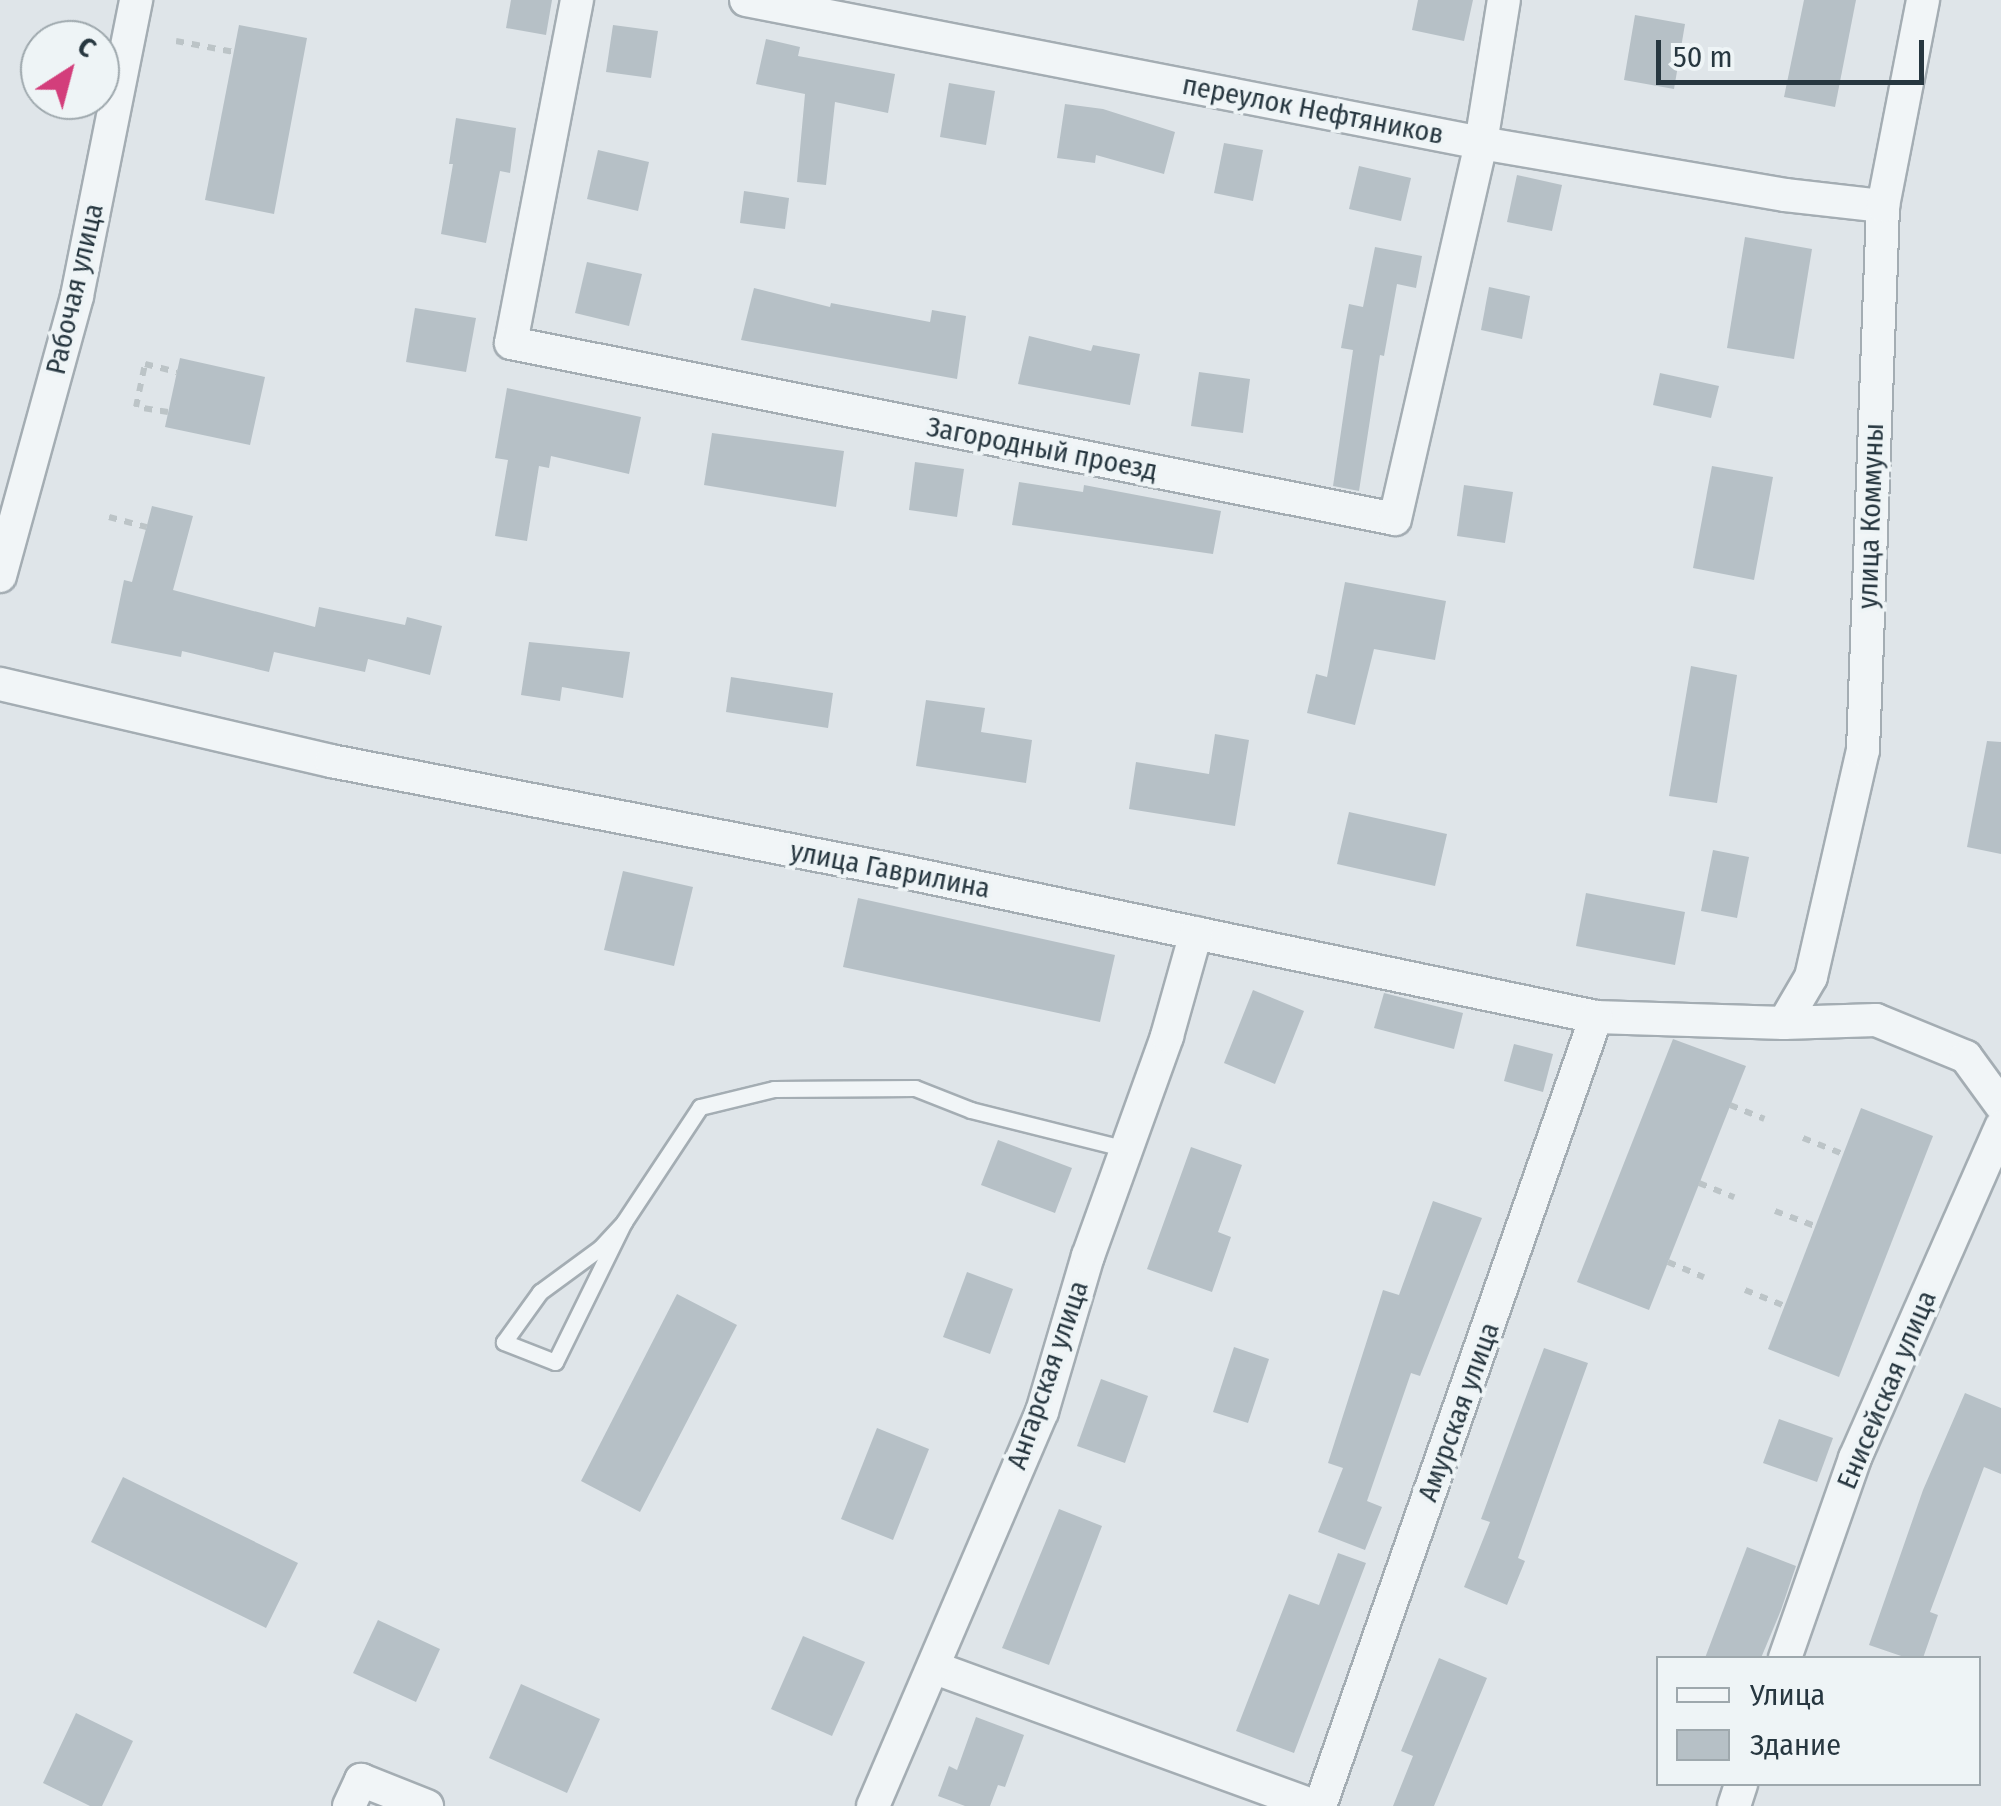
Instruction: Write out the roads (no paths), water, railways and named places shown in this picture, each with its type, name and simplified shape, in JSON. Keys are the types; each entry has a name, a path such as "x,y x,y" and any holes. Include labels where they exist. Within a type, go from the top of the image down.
{"street":[{"name":"Рабочая улица","path":"0,576 77,296 136,0"},
{"name":"Загородный проезд","path":"577,0 511,343 1395,519 1481,143 1504,0"},
{"name":"переулок Нефтяников","path":"746,0 1481,143 1785,195 1883,206"},
{"name":"улица Коммуны","path":"1784,1023 1811,977 1863,750 1883,206 1923,0"},
{"name":"улица Гаврилина","path":"0,684 331,761 1596,1016 1784,1023"},
{"name":"Ангарская улица","path":"873,1806 1042,1412 1088,1256 1167,1036 1196,933"},
{"name":"Амурская улица","path":"1317,1806 1596,1016"},
{"path":"1784,1023 1876,1020 1966,1057 2001,1076"},
{"path":"1966,1057 2001,1105"},
{"name":"Енисейская улица","path":"1786,1656 1855,1458 2001,1127"},
{"path":"935,1668 1317,1806"},
{"path":"349,1806 361,1780 426,1806"}],"lane":[{"path":"624,1222 600,1248 540,1292 504,1342 555,1362 624,1222 700,1107 774,1089 915,1088 971,1110 1126,1149"}]}
